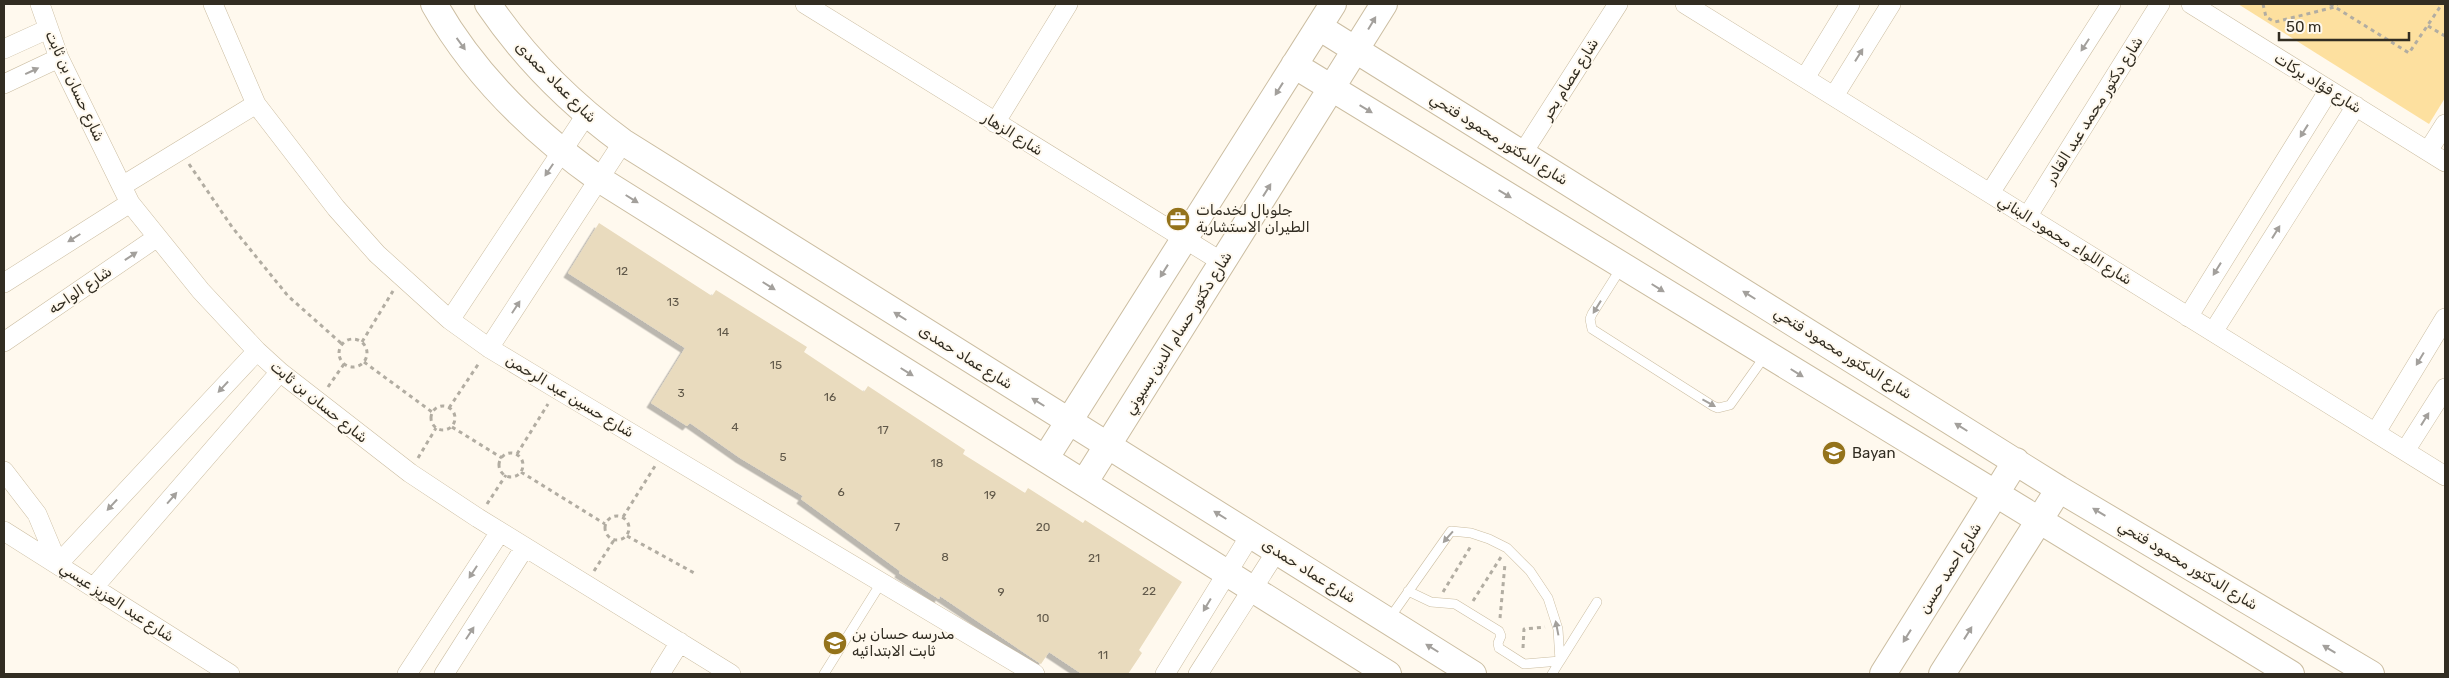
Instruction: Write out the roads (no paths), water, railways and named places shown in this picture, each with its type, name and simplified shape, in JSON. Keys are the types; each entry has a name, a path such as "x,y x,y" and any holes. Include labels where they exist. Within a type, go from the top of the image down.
{"street":[{"name":"شارع حسان بن ثابت","path":"40,4 60,58 126,195 156,238 257,351 317,402 410,473 500,532 680,642 704,667 731,674"},
{"name":"شارع حسين عبد الرحمن","path":"213,4 256,104 336,208 377,254 450,320 489,348 1035,674"},
{"path":"434,4 485,77 516,111 561,152 599,179 1388,674"},
{"name":"شارع عماد حمدى","path":"488,4 512,37 586,115 623,142 1473,674"},
{"path":"995,123 1068,4"},
{"path":"1045,459 1333,4"},
{"name":"شارع دكتور حسام الدين بسيوني","path":"1084,483 1384,4"},
{"name":"شارع عصام بحر","path":"1522,154 1618,4"},
{"name":"شارع اللواء محمود البناني","path":"1685,4 2445,476"},
{"path":"1805,78 1850,4"},
{"path":"1834,96 1890,4"},
{"path":"1990,194 2111,4"},
{"name":"شارع دكتور محمد عبد القادر","path":"2027,217 2160,4"},
{"name":"شارع فؤاد بركات","path":"2191,4 2445,162"},
{"name":"شارع الزهار","path":"814,6 995,123 1222,262"},
{"name":"شارع الدكتور محمود فتحي","path":"1319,27 2059,489 2371,674"},
{"path":"4,49 48,29"},
{"path":"4,84 60,58"},
{"path":"1294,65 2038,522 2291,674"},
{"path":"2188,317 2330,90"},
{"path":"4,283 126,195 180,151 256,104"},
{"path":"2213,332 2356,106"},
{"path":"450,320 586,115"},
{"path":"2428,152 2445,124"},
{"path":"489,348 623,142"},
{"name":"شارع الواحه","path":"4,342 156,238"},
{"path":"2376,432 2445,318"},
{"path":"4,471 37,514 58,564 257,351"},
{"path":"94,587 280,372"},
{"path":"2406,451 2445,388"},
{"name":"شارع احمد حسن","path":"1883,674 2016,461"},
{"path":"1942,674 2059,489"},
{"name":"شارع عبد العزيز عيسي","path":"4,531 230,674"},
{"path":"407,674 500,532"},
{"path":"1165,674 1251,534"},
{"path":"444,674 525,547"},
{"path":"1198,674 1276,552"},
{"path":"660,674 680,642"}],"lane":[{"path":"1622,266 1592,314 1590,319 1592,329 1712,406 1718,408 1730,405 1766,354"},
{"path":"1388,621 1451,531 1478,535 1506,548 1530,571 1548,598 1557,625 1560,661"},
{"path":"824,674 881,583"},
{"path":"1408,591 1436,603 1456,604 1499,631 1501,636 1498,643 1499,648 1524,664 1560,661"},
{"path":"1552,674 1597,602"}],"place":[{"name":"جلوبال لخدمات الطيران الاستشارية","path":"1178,219"},
{"name":"Bayan","path":"1834,453"},
{"name":"مدرسه حسان بن ثابت الابتدائيه","path":"835,643"}]}
